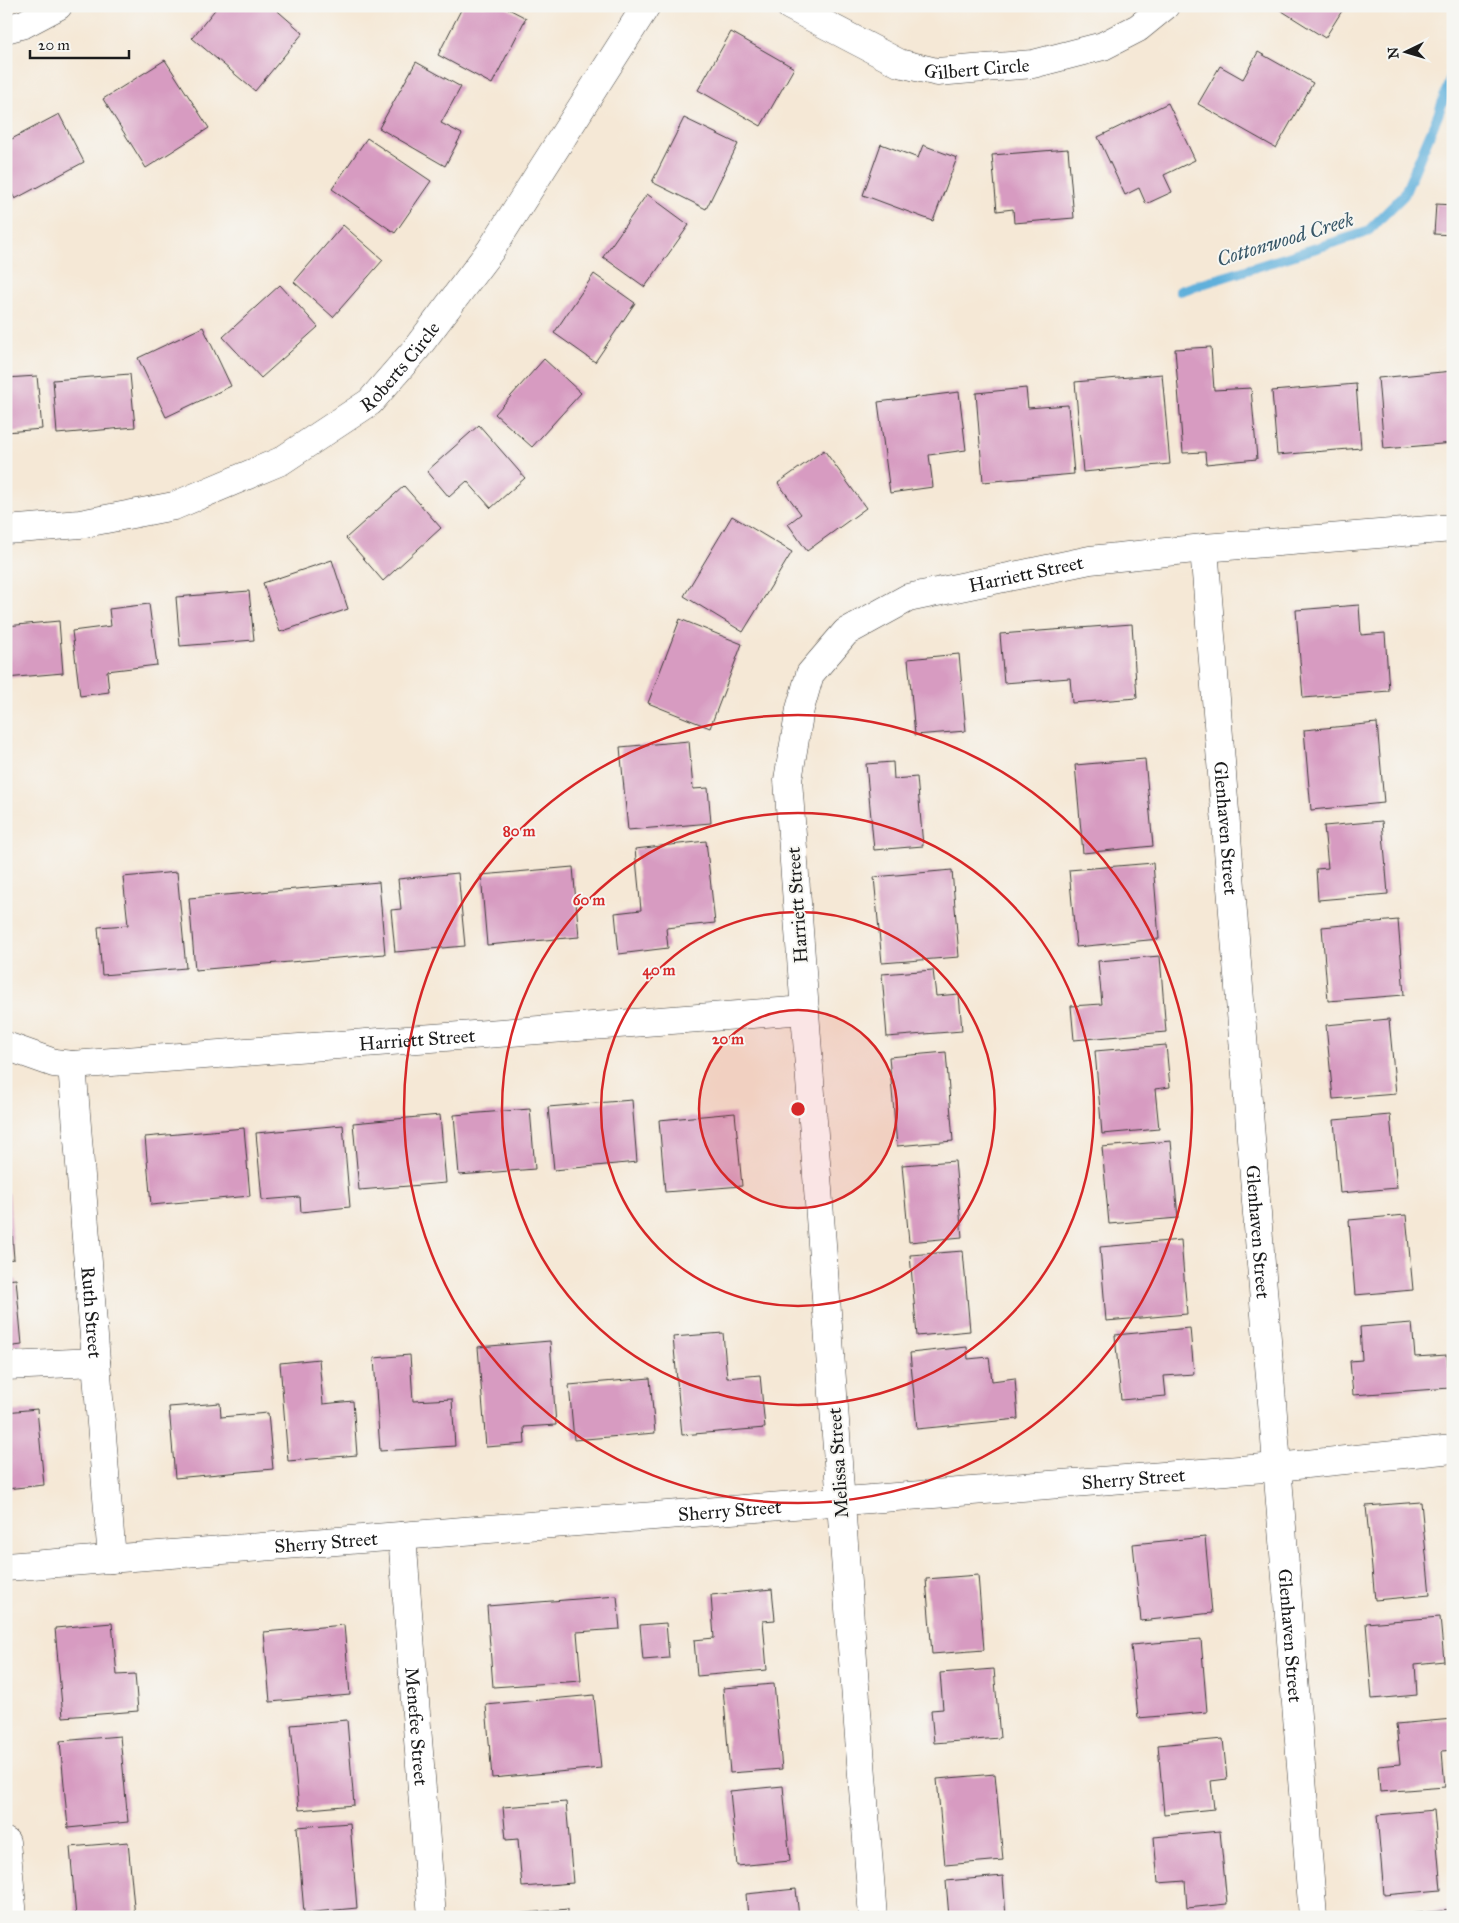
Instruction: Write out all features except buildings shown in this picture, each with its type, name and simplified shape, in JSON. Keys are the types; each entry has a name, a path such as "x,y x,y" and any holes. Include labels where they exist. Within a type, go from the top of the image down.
{"street":[{"path":"6,29 24,24 58,6"},
{"name":"Roberts Circle","path":"6,530 80,524 174,506 281,460 370,402 416,349 490,251 646,6"},
{"name":"Gilbert Circle","path":"790,6 899,64 937,72 1033,64 1103,46 1138,28 1165,6"},
{"name":"Harriett Street","path":"6,1046 54,1064 72,1065 805,1010 788,780 800,709 810,674 846,632 908,598 1090,560 1204,548 1453,528"},
{"name":"Glenhaven Street","path":"1204,548 1313,1917"},
{"name":"Melissa Street","path":"805,1010 873,1917"},
{"name":"Ruth Street","path":"72,1065 112,1559"},
{"path":"6,1366 96,1362"},
{"name":"Sherry Street","path":"6,1567 1277,1467 1453,1449"},
{"name":"Menefee Street","path":"402,1536 432,1917"},
{"path":"6,1842 13,1917"}],"waterway":[{"name":"Cottonwood Creek","path":"1180,291 1367,232 1404,195 1438,115 1453,71"}]}
